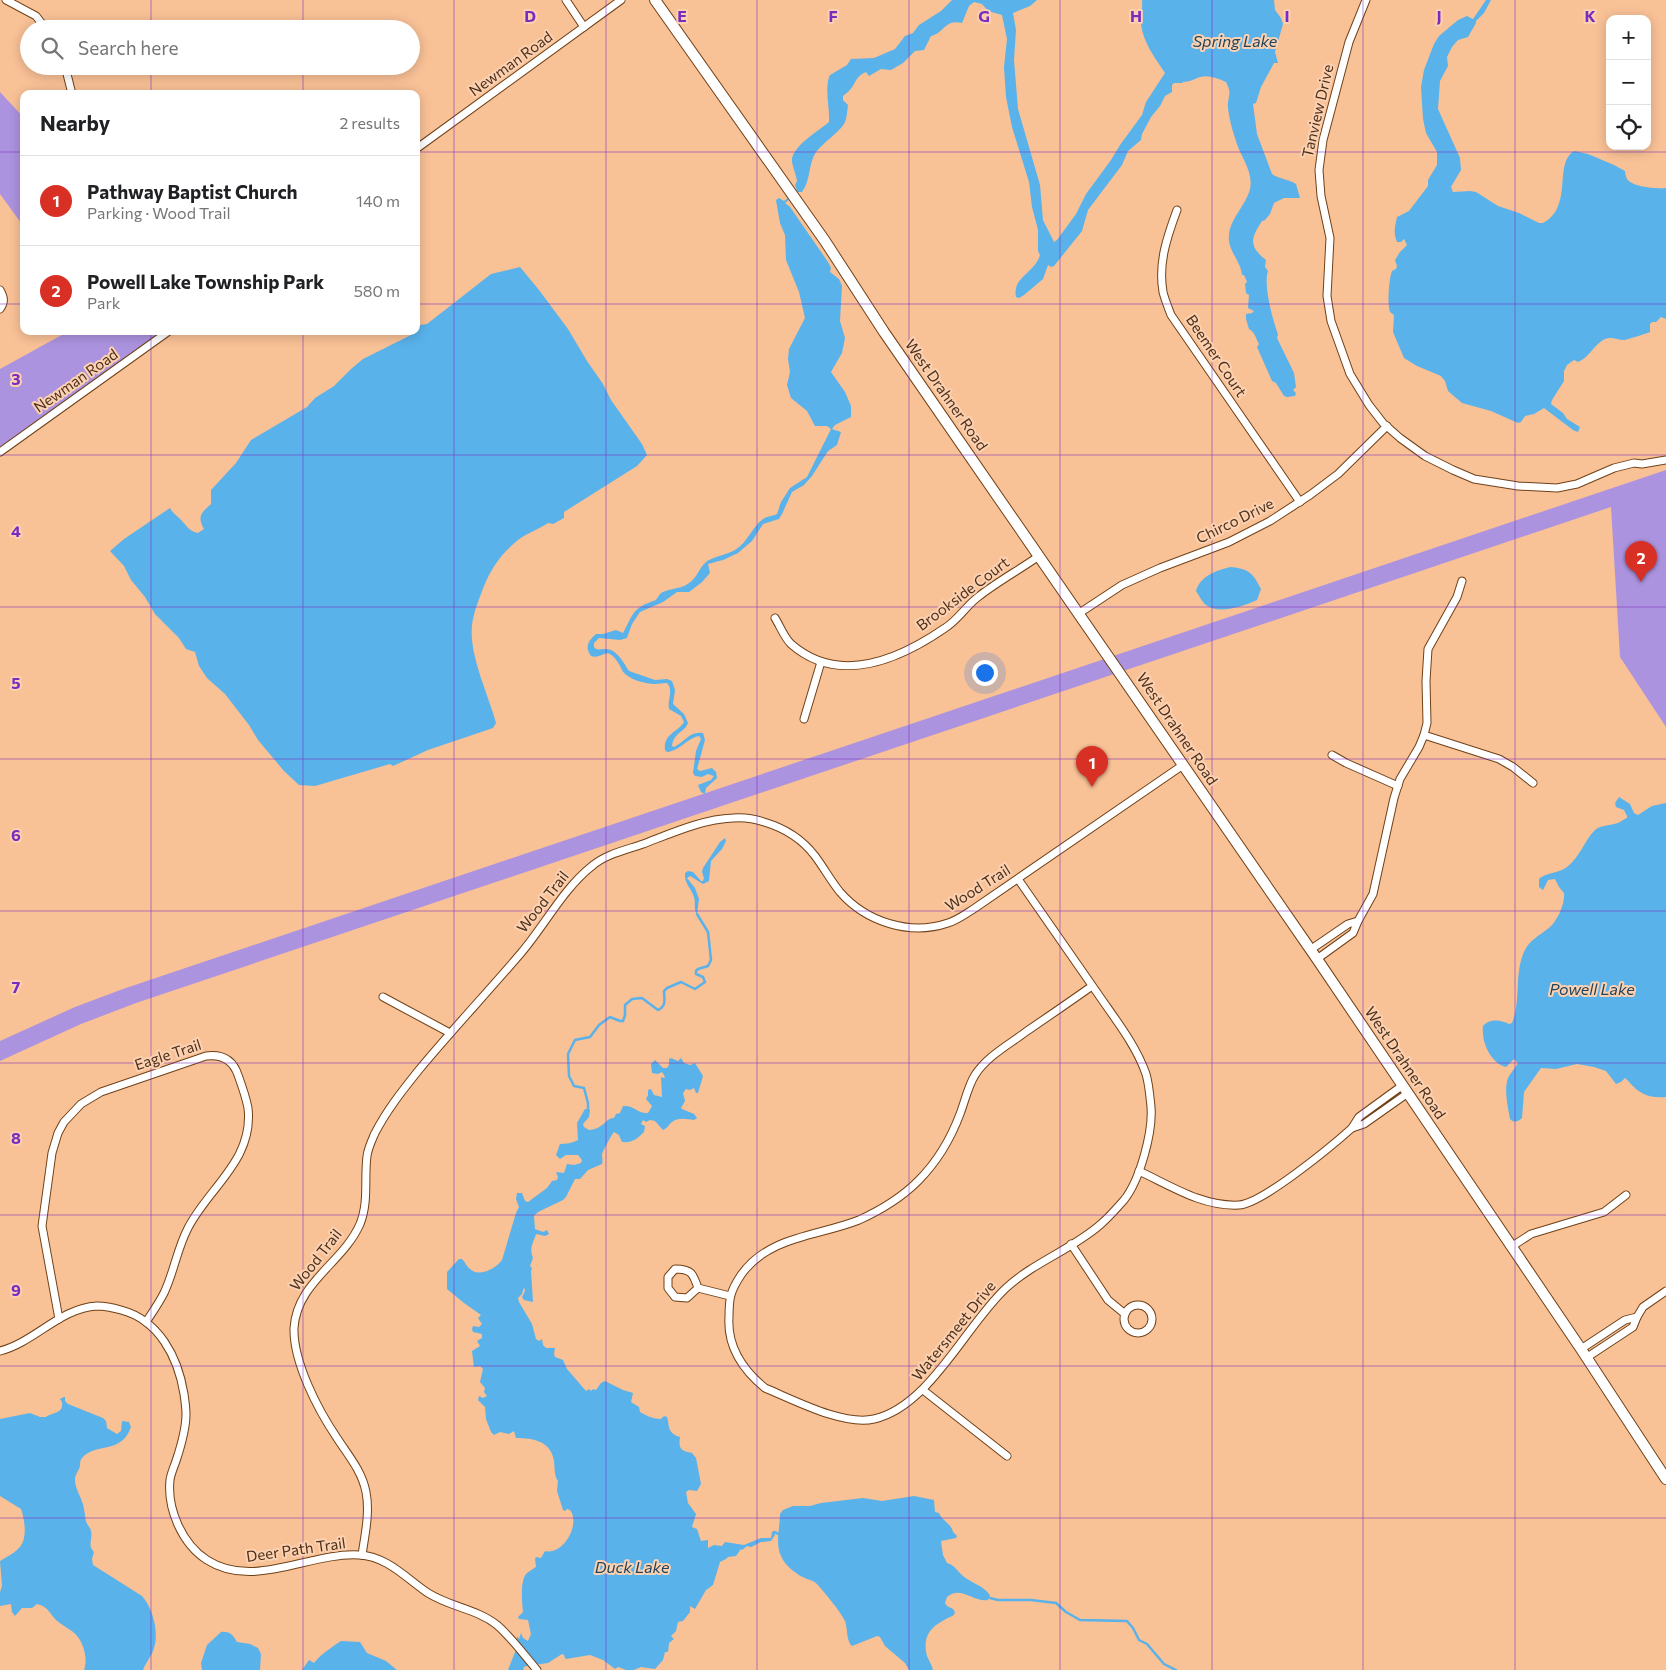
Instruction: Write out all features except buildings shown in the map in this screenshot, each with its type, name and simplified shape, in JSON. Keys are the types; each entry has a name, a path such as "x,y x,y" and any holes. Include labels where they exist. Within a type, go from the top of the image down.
{"street":[{"path":"6,0 36,16 39,20"},
{"path":"566,0 584,27"},
{"name":"Newman Road","path":"420,146 621,0"},
{"name":"West Drahner Road","path":"655,0 825,241 884,332 1317,959 1584,1354 1666,1479"},
{"name":"Tanview Drive","path":"1366,0 1349,42 1323,140 1319,170 1330,238 1327,296 1331,321 1350,374 1369,405 1400,438 1425,456 1474,478 1518,486 1557,488 1577,484 1614,468 1634,463 1642,464 1666,460"},
{"path":"67,75 71,90"},
{"name":"Beemer Court","path":"1177,210 1166,237 1161,267 1163,293 1171,315 1300,502"},
{"path":"0,290 4,304 0,309"},
{"name":"Newman Road","path":"0,452 163,335"},
{"name":"Chirco Drive","path":"1078,614 1122,585 1160,568 1229,542 1270,521 1338,474 1387,426"},
{"name":"Brookside Court","path":"775,618 790,642 804,653 821,662 843,666 864,665 890,659 946,628 978,596 1039,556"},
{"path":"1317,959 1353,934 1373,894 1394,798 1398,786 1419,747 1427,723 1426,681 1428,649 1457,597 1462,582"},
{"path":"804,719 821,662"},
{"path":"1424,735 1499,759 1513,767 1533,783"},
{"path":"1332,755 1398,786"},
{"name":"Wood Trail","path":"362,1555 366,1527 366,1493 355,1464 325,1420 296,1351 294,1329 297,1311 304,1295 350,1240 360,1224 366,1204 366,1160 369,1147 376,1131 397,1097 450,1033 522,952 568,890 592,865 617,853 702,823 734,817 762,821 784,830 805,844 844,896 875,920 896,926 913,928 948,923 975,908 1183,765"},
{"name":"Watersmeet Drive","path":"1018,879 1092,986 1136,1051 1146,1076 1151,1109 1150,1136 1139,1171 1126,1198 1101,1224 1032,1268 1007,1287 990,1304 923,1390 892,1413 874,1419 846,1419 765,1388 743,1367 733,1346 728,1328 730,1296 733,1286 744,1270 757,1257 770,1249 791,1240 857,1220 878,1211 901,1196 919,1180 942,1152 960,1115 976,1074 994,1054 1092,986"},
{"path":"1310,950 1348,924 1358,921"},
{"path":"384,997 450,1033"},
{"name":"Eagle Trail","path":"60,1319 42,1226 52,1153 58,1133 64,1122 81,1104 101,1092 206,1056 220,1056 231,1062 236,1069 245,1095 248,1119 245,1143 233,1167 206,1199 188,1228 164,1292 146,1322"},
{"path":"1139,1171 1195,1198 1219,1204 1241,1205 1260,1197 1331,1147 1352,1128 1364,1124 1405,1089"},
{"path":"1511,1247 1531,1234 1604,1212 1626,1195"},
{"path":"1071,1244 1108,1300 1125,1314"},
{"path":"675,1269 686,1269 694,1276 698,1288 687,1298 676,1297 668,1288 668,1277 675,1269"},
{"path":"698,1288 730,1296"},
{"path":"1584,1354 1633,1327 1643,1307 1665,1293"},
{"path":"1135,1305 1144,1306 1152,1317 1151,1326 1144,1332 1134,1333 1125,1323 1125,1314 1127,1310 1135,1305"},
{"name":"Deer Path Trail","path":"0,1351 23,1342 82,1308 99,1306 127,1311 139,1316 158,1332 173,1355 182,1386 187,1413 185,1431 170,1478 170,1502 178,1524 189,1542 206,1559 220,1566 242,1572 264,1571 345,1555 362,1555 386,1563 428,1593 486,1618 496,1625 511,1639 537,1670"},
{"path":"923,1390 1007,1456"}],"shaded area":[{"path":"0,92 20,114 20,222 0,194"},
{"path":"62,335 156,335 0,448 0,369"},
{"path":"1666,470 1666,727 1620,657 1611,507 136,1003 81,1024 0,1061 0,1041 75,1007 123,989"}],"water":[{"name":"Spring Lake","path":"952,0 1037,0 1030,6 1013,13 1016,30 1014,60 1018,109 1040,185 1043,220 1054,242 1076,214 1086,194 1142,115 1146,102 1165,73 1150,50 1142,31 1142,0 1274,0 1275,10 1283,24 1275,52 1278,63 1274,63 1261,87 1256,103 1253,104 1257,134 1272,174 1296,184 1300,198 1284,198 1274,203 1270,214 1262,221 1255,232 1253,242 1256,250 1266,260 1265,267 1268,271 1267,285 1271,312 1278,334 1277,338 1294,373 1296,387 1293,390 1296,393 1295,396 1284,396 1276,383 1272,381 1257,347 1259,344 1249,329 1246,319 1246,314 1254,311 1248,308 1249,295 1246,293 1245,284 1247,282 1244,275 1242,275 1230,246 1229,235 1232,223 1248,195 1251,182 1231,123 1228,108 1229,90 1226,82 1213,77 1203,76 1172,85 1172,92 1165,96 1151,117 1141,140 1128,151 1122,165 1088,210 1082,231 1054,266 1048,265 1043,279 1019,298 1016,297 1017,285 1034,266 1040,255 1038,251 1038,230 1032,207 1029,182 1012,127 1006,97 1004,67 1007,39 1002,15 988,11 982,4 974,2 969,6 962,23 952,23 931,36 924,50 915,51 903,63 891,70 881,69 869,76 866,72 862,74 843,96 843,100 848,105 844,124 816,152 802,192 798,192 785,203 790,207 828,262 831,268 830,272 839,279 842,286 840,321 845,338 842,353 831,372 845,392 851,406 851,417 835,425 832,429 841,432 837,445 828,451 804,485 792,492 779,519 763,524 752,541 738,553 708,564 710,573 689,592 677,592 663,602 640,612 632,624 627,638 620,640 599,638 594,643 596,649 609,649 616,653 629,671 655,680 667,679 672,681 675,690 673,704 684,714 688,723 677,735 672,746 678,745 694,734 703,733 705,740 697,769 700,771 712,768 716,772 717,778 706,788 705,794 701,792 698,785 711,780 714,776 708,774 702,777 695,776 693,773 696,751 701,739 699,736 672,751 667,752 665,750 666,740 684,722 681,716 669,709 670,689 667,683 651,684 632,678 624,673 610,654 606,653 597,657 591,656 588,644 596,634 616,630 623,633 632,616 642,606 656,600 659,595 666,591 686,585 692,581 706,562 735,550 747,539 759,523 765,518 777,514 781,502 790,488 807,477 831,429 827,426 815,426 807,411 791,398 787,385 790,372 789,349 805,318 799,292 786,260 785,235 780,223 776,200 779,198 784,201 797,191 795,185 797,181 792,162 793,156 800,145 829,122 827,91 830,75 847,65 851,59 874,58 895,49 905,36 913,33 919,25 941,11"},
{"path":"1486,0 1491,0 1484,13 1476,21 1468,37 1458,40 1452,47 1447,57 1448,66 1440,81 1438,109 1460,158 1461,170 1451,187 1453,192 1476,192 1498,206 1543,223 1552,216 1558,207 1565,165 1568,157 1574,151 1588,154 1625,171 1627,179 1634,184 1651,188 1666,188 1666,319 1661,317 1656,322 1652,322 1650,324 1650,332 1641,335 1624,340 1605,339 1582,360 1578,362 1574,360 1567,365 1564,371 1564,381 1551,404 1563,413 1567,419 1580,427 1578,432 1544,408 1534,414 1525,416 1518,423 1491,411 1462,403 1448,391 1445,381 1441,376 1417,366 1404,358 1393,332 1394,315 1390,312 1389,303 1390,280 1392,271 1397,266 1395,260 1407,245 1404,239 1401,242 1397,242 1395,227 1397,217 1409,211 1428,186 1428,180 1437,165 1437,152 1426,133 1423,119 1421,87 1424,70 1439,36 1458,20 1467,16 1473,19"},
{"path":"520,267 568,329 611,400 642,444 647,455 637,466 564,512 564,518 553,524 548,523 518,540 502,555 490,573 476,607 472,631 475,658 496,723 493,728 428,750 393,766 390,764 315,786 299,785 284,771 258,740 225,694 207,678 199,666 195,652 186,649 179,638 155,614 145,597 131,580 124,566 110,551 124,539 170,508 192,531 198,533 204,529 201,515 211,504 211,490 236,463 251,440 307,407 315,398 334,386 363,359 411,335 420,335 420,325 427,324 491,274"},
{"path":"1231,567 1242,569 1253,576 1261,589 1257,600 1239,607 1211,608 1206,605 1196,591 1198,586 1210,574"},
{"name":"Powell Lake","path":"1619,797 1630,804 1634,813 1638,815 1652,806 1666,803 1666,1097 1653,1097 1645,1094 1637,1090 1625,1078 1616,1084 1606,1071 1594,1067 1577,1064 1556,1069 1541,1068 1524,1092 1522,1118 1518,1121 1513,1121 1510,1119 1506,1086 1509,1076 1518,1063 1514,1059 1506,1067 1495,1061 1485,1045 1483,1026 1492,1021 1512,1023 1517,1004 1518,976 1522,957 1529,944 1552,925 1561,910 1564,893 1555,879 1548,880 1543,890 1539,887 1539,879 1567,867 1575,859 1595,830 1627,818 1624,810 1616,807 1615,803"},
{"path":"725,838 726,841 722,849 711,861 709,881 703,884 690,876 687,878 695,888 699,899 697,914 694,897 687,883 685,873 688,871 693,872 703,881 703,868 720,842"},
{"name":"Duck Lake","path":"671,1058 678,1061 681,1058 684,1063 690,1065 695,1063 703,1076 698,1093 696,1093 694,1088 686,1089 683,1093 685,1101 681,1108 694,1114 697,1118 694,1120 677,1119 663,1130 655,1121 650,1120 646,1122 643,1120 641,1124 645,1126 644,1132 637,1139 629,1142 622,1142 619,1135 614,1132 602,1153 602,1164 588,1170 580,1179 575,1179 563,1200 538,1212 534,1216 535,1229 543,1232 547,1230 549,1234 545,1236 536,1234 532,1246 533,1258 530,1266 532,1268 533,1302 524,1300 522,1297 525,1291 524,1287 522,1294 518,1298 532,1324 536,1339 539,1341 542,1339 543,1345 546,1348 555,1348 555,1357 563,1360 567,1369 586,1391 589,1389 591,1391 593,1389 596,1390 605,1381 633,1393 631,1402 639,1407 640,1412 655,1418 667,1417 671,1432 680,1437 680,1447 692,1453 696,1458 701,1484 697,1491 689,1490 686,1492 688,1503 696,1514 692,1527 697,1529 701,1541 708,1540 708,1548 714,1545 722,1546 725,1542 744,1545 761,1538 771,1538 772,1532 775,1535 771,1541 761,1542 751,1547 747,1546 741,1549 736,1556 728,1557 720,1562 713,1585 706,1590 695,1609 690,1606 690,1612 683,1621 678,1622 676,1631 671,1636 674,1639 669,1643 668,1652 665,1652 663,1660 655,1669 641,1667 634,1670 626,1670 618,1667 615,1669 603,1660 590,1655 566,1659 562,1654 548,1663 526,1666 523,1668 524,1670 508,1670 517,1647 517,1636 519,1639 521,1633 523,1638 528,1641 531,1634 528,1620 519,1619 518,1617 523,1612 522,1593 524,1578 527,1573 536,1567 536,1557 541,1558 545,1551 558,1549 564,1544 572,1530 573,1516 570,1510 563,1510 557,1491 558,1481 555,1474 554,1461 549,1449 535,1440 516,1438 514,1431 509,1434 500,1432 494,1435 491,1432 486,1419 485,1407 478,1400 479,1396 483,1398 487,1396 484,1392 485,1388 480,1382 483,1369 480,1366 474,1367 472,1351 480,1346 477,1341 482,1338 482,1334 473,1332 472,1329 473,1326 479,1327 482,1324 478,1318 481,1315 447,1289 447,1272 459,1259 462,1259 470,1269 478,1273 488,1271 499,1263 502,1260 519,1207 516,1199 517,1193 522,1193 525,1201 528,1202 547,1188 552,1181 557,1180 556,1172 564,1173 567,1164 581,1163 582,1160 578,1155 566,1155 560,1159 556,1155 560,1144 578,1140 577,1123 585,1109 590,1110 589,1117 583,1124 589,1130 598,1128 611,1118 614,1118 616,1114 620,1113 623,1106 648,1113 652,1106 646,1099 648,1090 651,1089 654,1095 662,1097 661,1077 665,1077 662,1072 658,1074 652,1073 651,1064 655,1060 663,1068 667,1068"},
{"path":"65,1397 65,1401 68,1404 103,1418 106,1421 107,1428 117,1434 121,1431 122,1421 129,1422 131,1427 127,1436 115,1445 94,1450 82,1458 75,1480 86,1522 91,1530 91,1547 94,1552 93,1565 142,1596 152,1614 156,1635 155,1642 153,1651 143,1670 84,1670 85,1657 79,1639 73,1632 55,1619 46,1608 37,1604 32,1608 22,1608 15,1616 12,1612 11,1604 0,1606 2,1586 0,1561 18,1549 23,1541 25,1530 21,1509 0,1496 0,1419 30,1413 46,1417 61,1409 62,1402 60,1399"},
{"path":"914,1496 934,1500 935,1512 939,1513 957,1536 956,1538 941,1541 943,1555 947,1563 990,1595 988,1600 978,1599 962,1593 952,1594 947,1597 945,1603 953,1609 954,1615 931,1630 926,1641 927,1656 933,1670 909,1670 905,1663 885,1646 880,1637 877,1636 852,1646 849,1641 845,1621 836,1607 816,1583 788,1567 781,1556 778,1546 780,1514 783,1510 793,1506 810,1506 863,1498 882,1501"},
{"path":"221,1632 231,1634 237,1642 250,1644 258,1648 261,1654 260,1670 202,1670 201,1663 207,1645"},
{"path":"341,1641 360,1642 367,1653 386,1661 397,1670 302,1670 309,1660 314,1663"}],"waterway":[{"path":"588,1109 584,1088 574,1086 569,1076 568,1054 575,1040 590,1037 599,1025 610,1017 623,1021 625,1005 632,999 642,998 658,1010 664,1004 664,991 667,988 681,982 695,989 705,982 703,977 696,974 696,971 708,966 711,960 708,932 697,914"},
{"path":"774,1532 779,1534"},
{"path":"990,1598 1056,1603 1066,1612 1080,1620 1127,1621 1139,1640 1147,1644 1164,1664 1176,1670"}],"place":[{"name":"Powell Lake Township Park","path":"1641,582"},
{"name":"Pathway Baptist Church","path":"1092,787"}]}
